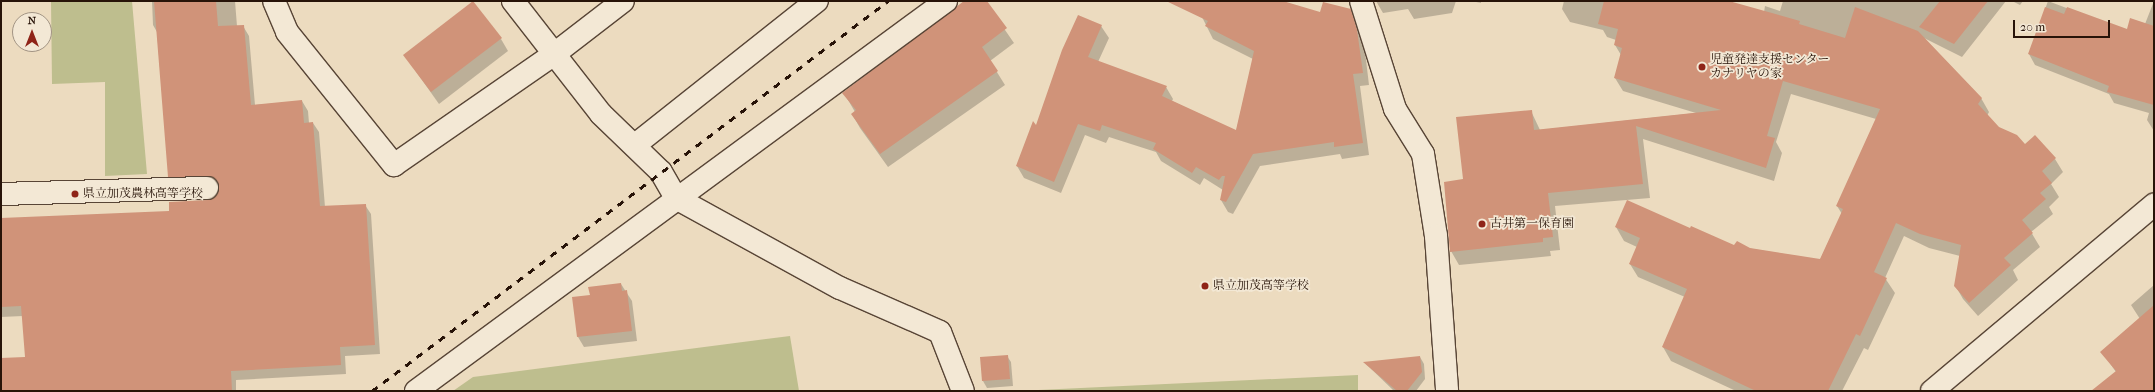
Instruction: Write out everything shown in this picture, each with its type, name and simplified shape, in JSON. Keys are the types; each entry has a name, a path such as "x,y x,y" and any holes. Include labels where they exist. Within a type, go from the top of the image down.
{"street":[{"path":"274,1 287,32 394,165 553,55 623,1"},
{"path":"513,1 553,55 601,114 635,145 661,172 676,198 840,288 940,332 963,391"},
{"path":"635,145 817,1"},
{"path":"416,391 676,198 946,1"},
{"path":"1361,1 1395,109 1423,154 1436,236 1448,391"},
{"path":"1,194 207,188"},
{"path":"1932,391 2154,205"}],"green space":[{"path":"51,1 132,1 147,174 105,176 105,82 52,84"},
{"path":"790,336 799,391 453,391 473,377"},
{"path":"1358,375 1358,391 1017,391"}],"building":[{"name":"県立加茂農林高等学校","path":"154,1 216,1 218,26 244,25 251,105 302,100 304,123 313,122 320,206 366,204 375,345 340,347 341,365 231,371 232,391 1,391 1,358 25,357 21,306 1,307 1,218 169,211 169,202 208,200 218,194 218,182 213,177 168,177"},
{"path":"473,1 502,38 431,92 403,55"},
{"path":"964,1 987,1 1007,28 982,47 998,71 880,154 851,114 856,110 842,93"},
{"path":"1166,1 1283,1 1320,12 1323,2 1351,9 1357,30 1363,73 1353,74 1363,143 1334,147 1334,142 1253,154 1226,202 1220,200 1225,176 1222,176 1219,180 1196,167 1192,173 1153,149 1156,143 1102,125 1100,131 1078,124 1054,182 1016,166 1033,121 1036,125 1062,50 1078,15 1102,25 1088,57 1167,86 1162,96 1236,130 1254,51 1205,26 1208,21"},
{"path":"1604,1 1729,1 1800,21 1799,24 1845,38 1855,7 1918,31 1982,98 1978,104 1999,127 2017,135 2025,144 2035,135 2056,158 2042,171 2052,183 2040,193 2046,199 2022,220 2033,233 2004,258 2011,265 1969,303 1954,286 1961,245 1920,234 1896,223 1874,272 1887,278 1860,336 1856,334 1828,391 1756,391 1662,347 1687,289 1629,264 1640,238 1615,227 1627,200 1690,228 1691,226 1734,245 1737,241 1750,248 1820,259 1843,209 1836,206 1880,109 1783,81 1767,136 1775,138 1766,168 1636,126 1643,184 1548,193 1553,237 1543,238 1543,242 1450,252 1444,182 1463,179 1456,117 1532,110 1534,130 1721,110 1614,78 1622,48 1614,45 1618,29 1598,24"},
{"path":"1940,1 1988,1 1954,44 1919,27"},
{"path":"2045,7 2064,14 2067,7 2127,29 2130,18 2154,26 2154,105 2107,92 2109,86 2028,54"},
{"path":"621,283 622,291 627,290 632,331 577,337 572,297 590,295 588,287"},
{"path":"2154,305 2154,391 2091,391 2116,371 2100,352"},
{"path":"1008,355 1010,379 982,381 980,357"},
{"path":"1420,356 1422,372 1407,391 1397,391 1363,362"}],"railway":[{"path":"372,391 888,1"}],"place":[{"name":"児童発達支援センター カナリヤの家","path":"1702,67"},
{"name":"県立加茂農林高等学校","path":"75,194"},
{"name":"古井第一保育園","path":"1482,224"},
{"name":"県立加茂高等学校","path":"1205,286"}]}
